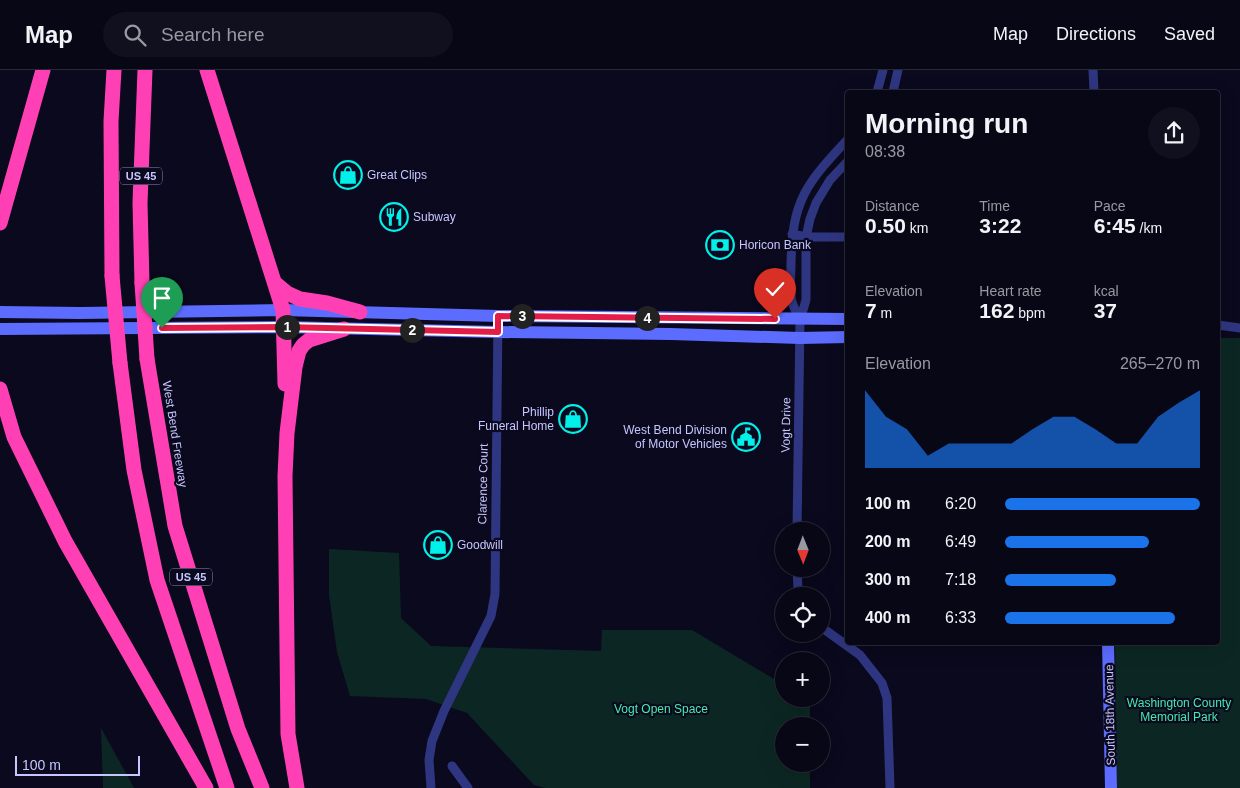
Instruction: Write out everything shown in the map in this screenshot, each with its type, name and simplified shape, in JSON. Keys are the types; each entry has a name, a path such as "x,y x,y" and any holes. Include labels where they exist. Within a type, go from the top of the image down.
{"highway":[{"path":"0,223 43,70"},
{"name":"US 45","path":"114,70 111,121 112,276 120,363 134,470 157,580 227,788"},
{"name":"West Bend Freeway","path":"145,70 140,203 142,283 147,359 175,526 238,729 262,788"},
{"path":"207,70 283,310 287,433"},
{"path":"275,283 287,293 300,299 327,303 360,312"},
{"path":"297,788 288,734 285,476 287,433 295,367 299,351 309,340 344,329"},
{"path":"0,389 14,437 64,541 206,788"}],"street":[{"path":"878,90 883,70"},
{"path":"893,90 898,70"},
{"path":"1093,70 1094,90"},
{"path":"800,320 791,300 792,234 799,205 806,189 817,172 845,142"},
{"path":"800,320 806,300 806,237 816,203 830,180 845,164"},
{"path":"792,234 806,237 845,237"},
{"path":"0,312 80,313 283,310 498,316 845,319"},
{"name":"Clarence Court","path":"431,788 429,760 432,741 447,703 491,616 495,594 498,316"},
{"name":"Vogt Drive","path":"798,522 800,320"},
{"path":"1220,325 1240,329"},
{"path":"0,329 284,327 800,338 845,337"},
{"path":"1220,331 1240,329"},
{"path":"830,633 845,644"},
{"path":"846,645 860,655 882,683 887,698 890,788"},
{"name":"South 18th Avenue","path":"1108,645 1111,788"},
{"path":"452,766 468,788"}],"green space":[{"name":"Washington County Memorial Park","path":"1220,338 1240,338 1240,788 1117,788 1115,645 1220,645"},
{"name":"Vogt Open Space","path":"329,549 399,553 401,618 431,646 601,651 602,630 692,630 775,680 775,707 810,707 810,717 775,717 775,772 810,772 810,788 545,788 534,785 467,713 426,699 350,696 337,652 329,595"},
{"path":"101,728 134,788 103,788"}],"place":[{"name":"Great Clips","path":"348,175"},
{"name":"Subway","path":"394,217"},
{"name":"Horicon Bank","path":"720,245"},
{"name":"Phillip Funeral Home","path":"573,419"},
{"name":"West Bend Division of Motor Vehicles","path":"746,437"},
{"name":"Goodwill","path":"438,545"}],"route":[{"path":"162,328 284,327 498,332 498,316 775,319"}]}
